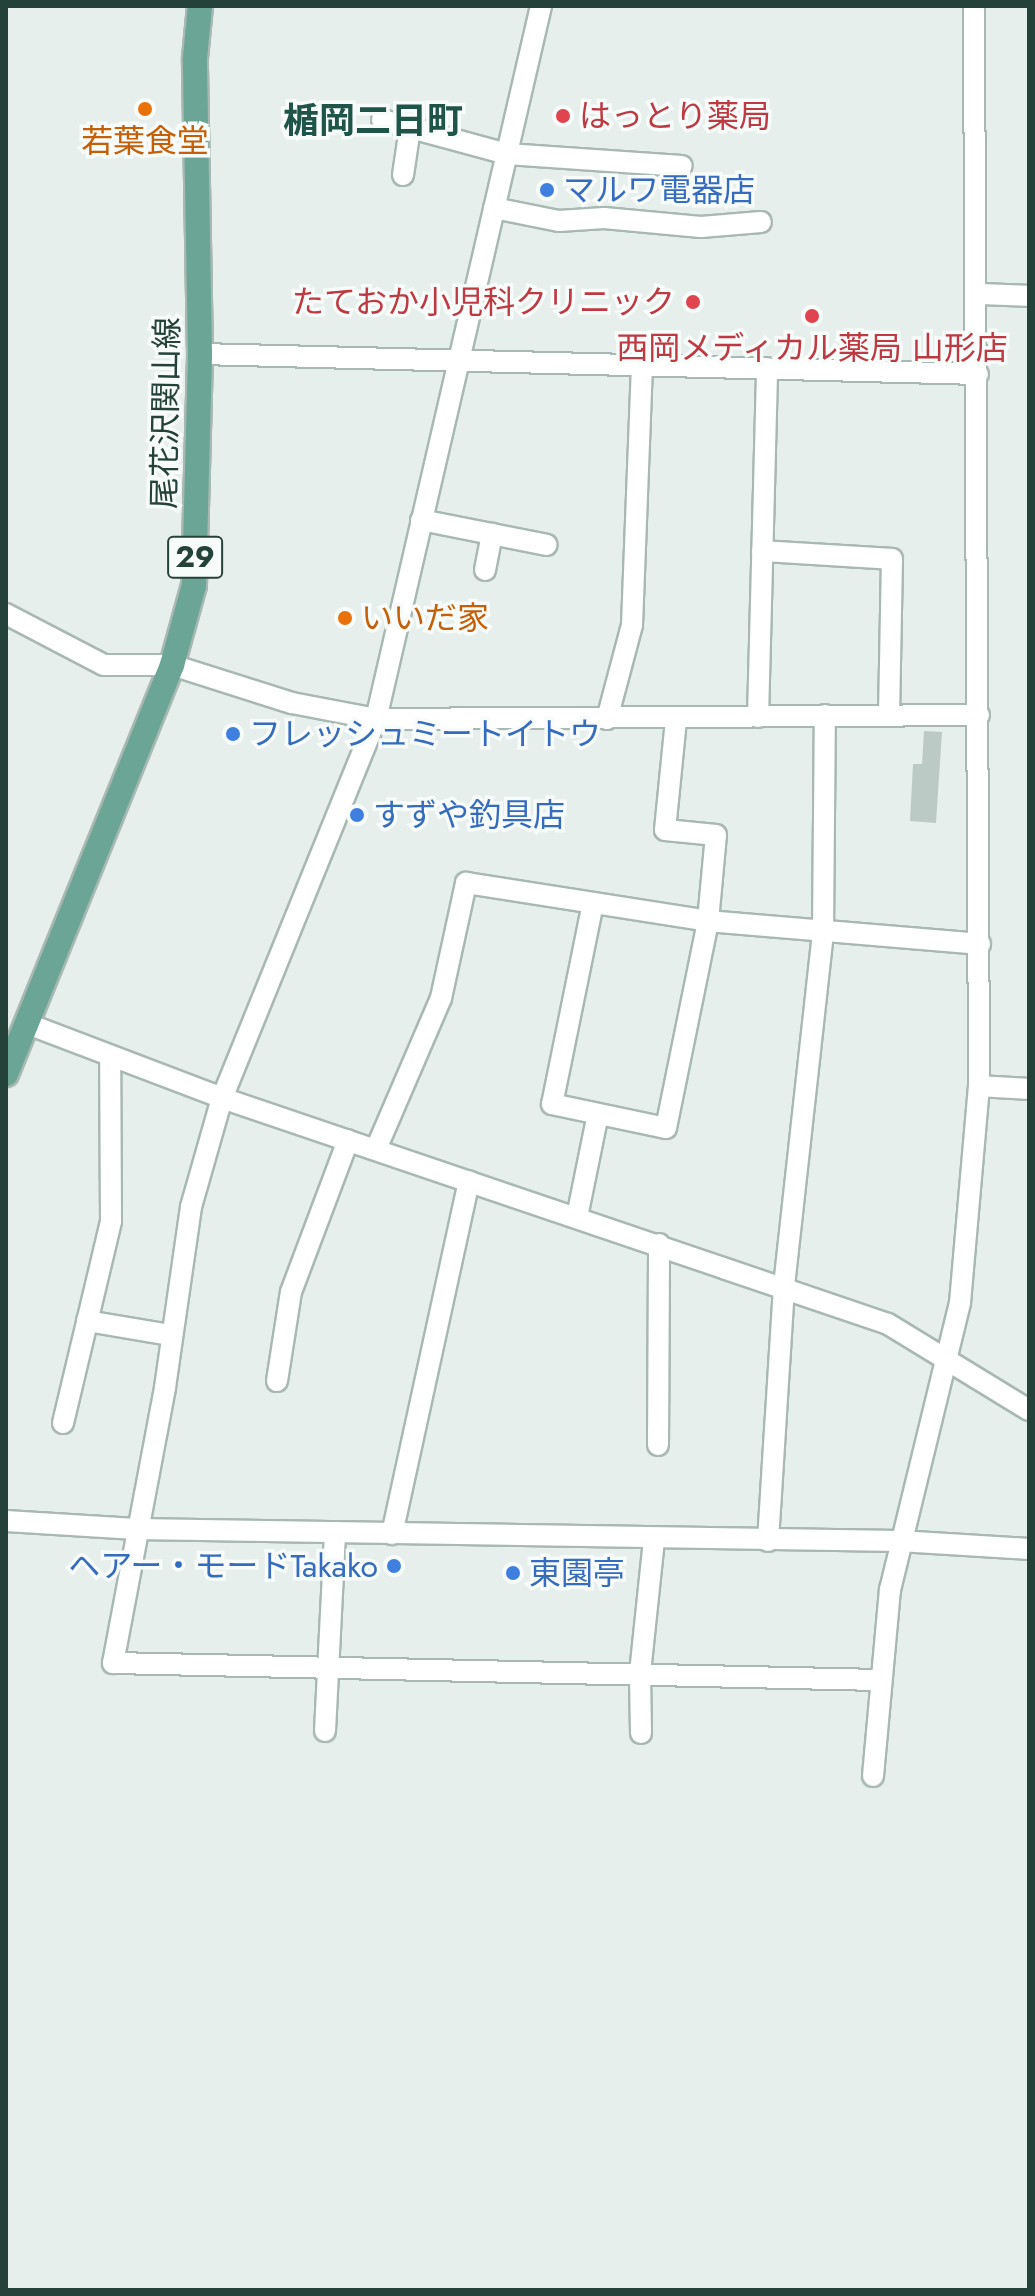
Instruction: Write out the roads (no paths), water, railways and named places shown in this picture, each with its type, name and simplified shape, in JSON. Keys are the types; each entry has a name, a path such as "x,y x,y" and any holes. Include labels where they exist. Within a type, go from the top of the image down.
{"main road":[{"name":"尾花沢関山線","path":"6,1074 172,665 194,585 200,354 195,58 200,6"}],"street":[{"path":"541,6 376,719 222,1098 191,1207 113,1663 878,1680"},
{"path":"873,1776 878,1680 899,1541 949,1358 969,1226 979,1086 978,294 974,6"},
{"path":"382,120 507,154 682,166"},
{"path":"403,175 410,128"},
{"path":"494,208 559,221 604,218 701,227 761,222"},
{"path":"978,294 1029,296"},
{"path":"200,354 978,374"},
{"path":"607,719 632,625 642,365"},
{"path":"758,717 767,368"},
{"path":"421,520 547,545"},
{"path":"485,570 492,534"},
{"path":"762,551 892,559 889,714"},
{"path":"6,614 104,665 172,665 292,703 376,719 676,720 825,715 979,715"},
{"path":"768,1541 784,1286 823,931 825,715"},
{"path":"593,903 552,1104 666,1128 708,921 716,835 665,830 676,720"},
{"path":"376,1149 441,998 466,883 708,921 980,944"},
{"path":"25,1023 222,1098 784,1286 888,1324 949,1358 1029,1410"},
{"path":"63,1423 111,1221 110,1056"},
{"path":"979,1086 1029,1089"},
{"path":"577,1217 598,1114"},
{"path":"277,1381 291,1292 348,1140"},
{"path":"392,1534 469,1181"},
{"path":"658,1445 659,1244"},
{"path":"87,1321 171,1335"},
{"path":"6,1521 136,1529 899,1541 1022,1549 1029,1565"},
{"path":"325,1731 335,1532"},
{"path":"641,1733 640,1673 654,1539"}],"place":[{"name":"若葉食堂","path":"145,109"},
{"name":"はっとり薬局","path":"563,116"},
{"name":"マルワ電器店","path":"547,190"},
{"name":"たておか小児科クリニック","path":"693,302"},
{"name":"西岡メディカル薬局 山形店","path":"812,316"},
{"name":"いいだ家","path":"345,618"},
{"name":"フレッシュミートイトウ","path":"233,734"},
{"name":"すずや釣具店","path":"357,815"},
{"name":"ヘアー・モードTakako","path":"394,1566"},
{"name":"東園亭","path":"513,1573"}],"district":[{"name":"楯岡二日町","path":"373,121"}]}
